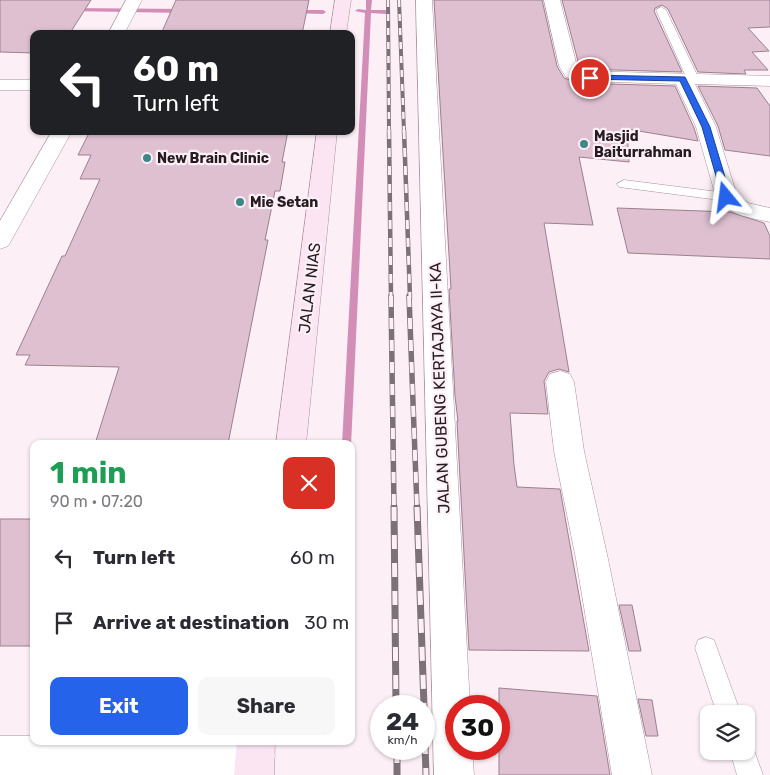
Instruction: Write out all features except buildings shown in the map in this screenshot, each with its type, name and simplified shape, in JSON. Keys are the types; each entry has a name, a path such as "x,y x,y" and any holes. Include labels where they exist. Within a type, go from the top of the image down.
{"street":[{"path":"339,30 343,0"},
{"name":"JALAN GUBENG KERTAJAYA II-KA","path":"424,0 454,775"},
{"path":"552,0 568,66 572,73 590,78 770,81"},
{"path":"118,30 130,7"},
{"path":"688,79 691,98 706,127 726,197 734,206 770,215"},
{"path":"0,85 30,85"},
{"path":"0,239 60,135"},
{"name":"JALAN NIAS","path":"291,440 327,135"},
{"path":"560,382 569,451 592,558 632,775"},
{"path":"0,756 255,758"}],"lane":[{"path":"661,10 688,79"},
{"path":"624,184 726,197"},
{"path":"706,648 726,705"},
{"path":"745,760 750,775"}],"waterway":[{"path":"368,11 369,0"},
{"path":"71,10 184,11"},
{"path":"358,11 368,11"},
{"path":"347,440 368,11"},
{"path":"368,11 386,12"},
{"path":"293,12 323,12"}],"railway":[{"path":"388,0 389,132"},
{"path":"399,0 404,132"},
{"path":"389,130 391,298"},
{"path":"404,130 410,298"},
{"path":"391,296 394,508"},
{"path":"409,296 417,508"},
{"path":"394,507 396,695"},
{"path":"417,507 424,695"},
{"path":"397,760 397,775"},
{"path":"426,760 426,775"}],"place":[{"name":"Masjid Baiturrahman","path":"584,144"},
{"name":"New Brain Clinic","path":"147,158"},
{"name":"Mie Setan","path":"240,202"}],"route":[{"path":"590,78 683,78 706,127 726,197"}]}
